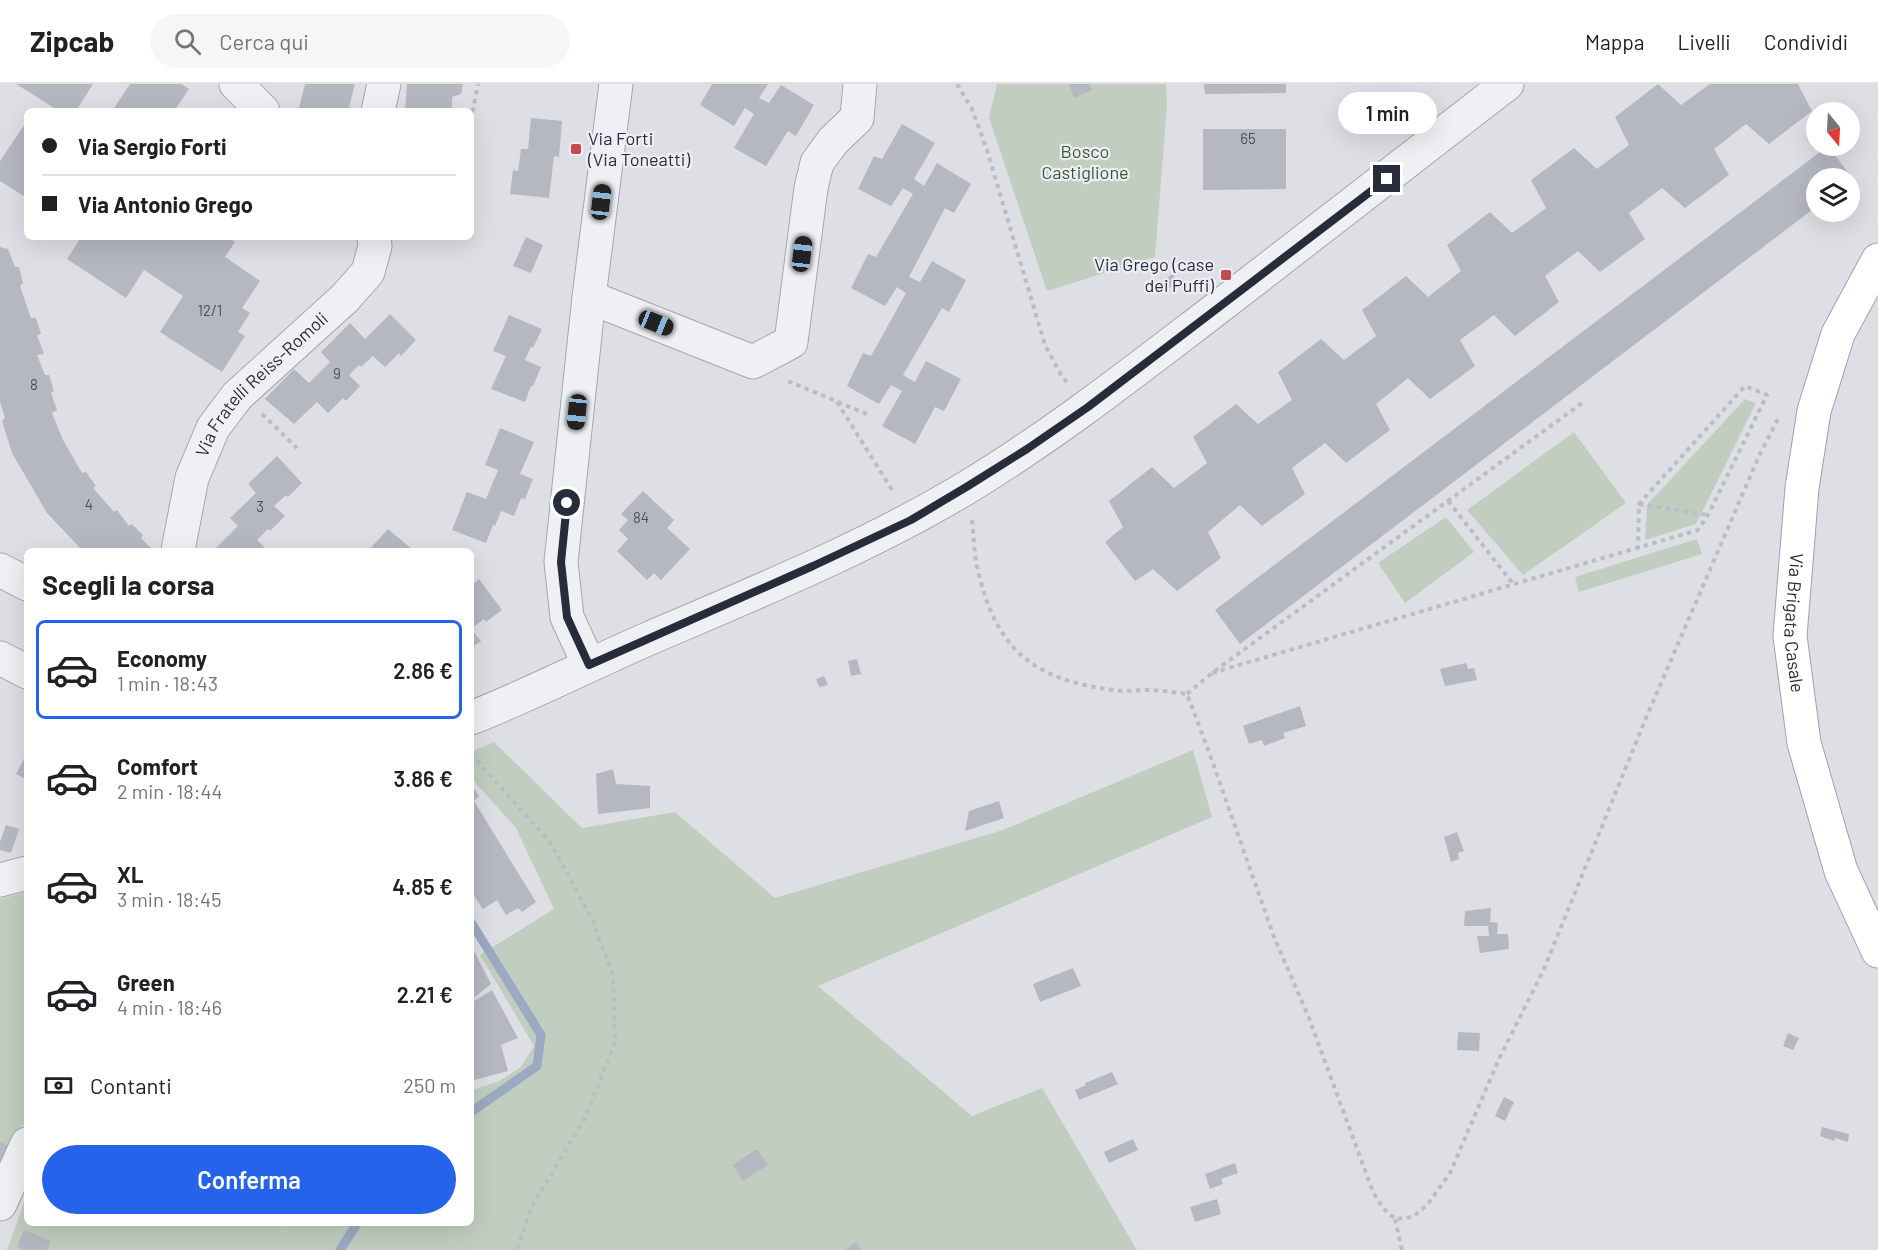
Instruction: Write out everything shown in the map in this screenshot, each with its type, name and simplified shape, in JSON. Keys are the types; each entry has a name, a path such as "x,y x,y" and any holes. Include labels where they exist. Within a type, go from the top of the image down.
{"main road":[{"name":"Via Brigata Casale","path":"1878,260 1838,334 1814,411 1802,488 1790,636 1804,743 1841,871 1878,951"}],"street":[{"path":"237,84 260,108"},
{"path":"264,108 275,84"},
{"path":"379,108 384,84"},
{"path":"589,665 567,617 561,562 589,297 616,84"},
{"path":"589,297 753,362 791,342 811,188 817,163 833,141 856,118 860,84"},
{"path":"474,717 516,701 589,665 824,561 911,520 968,486 1088,407 1507,84"},
{"name":"Via Fratelli Reiss-Romoli","path":"178,548 192,478 213,428 237,396 345,297 368,272 375,246 374,240"},
{"path":"0,570 24,582"},
{"path":"0,658 24,670"},
{"path":"0,880 24,874"},
{"path":"0,1204 24,1151"}],"path":[{"path":"473,108 478,84"},
{"path":"957,84 972,109 987,150 1045,345 1069,385"},
{"path":"753,362 784,379 869,415"},
{"path":"1212,674 1514,585 1638,548 1698,530 1708,515 1767,394 1745,386 1638,504 1638,548"},
{"path":"836,401 897,498"},
{"path":"968,486 978,574 992,614 1006,642 1027,661 1052,676 1081,685 1116,691 1148,690 1187,694 1582,403"},
{"path":"255,407 297,448"},
{"path":"1395,1219 1413,1216 1428,1204 1450,1173 1500,1059 1544,969 1646,717 1759,456 1784,408"},
{"path":"1449,501 1514,585"},
{"path":"1638,504 1708,515"},
{"path":"1187,694 1274,937 1309,1018 1373,1192 1383,1208 1395,1219 1402,1250"},
{"path":"474,757 550,842 593,921 613,976 615,1043 585,1118 531,1208 517,1250"}],"green space":[{"name":"Bosco Castiglione","path":"997,84 1166,84 1167,105 1155,257 1047,291 989,118"},
{"path":"1745,399 1756,403 1696,524 1645,540 1647,505"},
{"path":"1574,432 1626,503 1523,575 1467,510"},
{"path":"1446,517 1474,552 1405,603 1378,563"},
{"path":"1697,539 1702,554 1579,592 1575,577"},
{"path":"494,742 582,828 675,812 775,898 1003,830 1193,750 1212,817 818,986 972,1116 1042,1088 1137,1250 7,1250 24,1202 24,1226 474,1226 474,1090 499,1081 521,1067 534,1046 480,955 554,909 516,828 474,781 474,751"},
{"path":"24,893 24,1124 0,1177 0,899"}],"building":[{"path":"16,84 93,84 78,108 54,108"},
{"path":"130,84 181,84 189,89 176,108 114,108"},
{"path":"305,84 355,84 349,108 299,108"},
{"path":"407,84 463,84 461,94 452,97 452,108 405,108"},
{"path":"712,84 768,84 759,98 769,103 781,85 814,105 796,136 788,131 766,166 734,148 754,114 745,108 734,126 700,105"},
{"path":"1069,84 1089,84 1092,90 1074,98"},
{"path":"1204,84 1286,84 1286,93 1205,94"},
{"path":"1658,84 1681,105 1710,84 1798,84 1807,102 1806,116 1769,144 1746,124 1714,149 1729,175 1685,208 1662,188 1629,213 1645,239 1600,272 1578,251 1545,276 1559,302 1515,336 1494,315 1460,340 1475,366 1430,399 1408,378 1376,404 1390,430 1346,463 1325,443 1292,468 1305,494 1262,526 1240,505 1208,532 1221,558 1177,591 1153,569 1135,581 1105,542 1123,527 1109,501 1152,467 1174,488 1207,463 1193,437 1236,404 1258,424 1292,400 1278,372 1321,339 1344,360 1376,336 1362,310 1406,276 1428,297 1461,271 1447,245 1490,212 1512,233 1546,208 1531,180 1574,148 1597,169 1629,145 1615,117"},
{"path":"531,118 562,121 559,157 554,156 549,198 510,194 513,170 518,171 521,149 528,149"},
{"path":"902,124 935,143 914,179 924,186 937,163 971,184 954,213 945,208 909,277 920,282 932,261 966,280 949,312 942,308 903,375 915,382 926,361 961,379 944,411 935,407 915,444 882,426 902,391 891,385 879,404 847,386 863,353 871,356 906,293 897,287 885,306 851,288 868,254 876,257 913,194 903,188 891,206 858,189 874,156 882,159"},
{"path":"24,125 24,196 0,181 0,161"},
{"path":"1203,129 1286,129 1286,189 1203,190"},
{"path":"1815,156 1836,156 1845,168 1806,168 1806,215 1240,644 1215,610"},
{"path":"526,237 543,245 531,273 513,266"},
{"path":"79,240 232,240 235,242 225,257 260,281 242,308 250,313 238,332 245,336 222,372 160,332 183,296 144,270 126,298 67,259"},
{"path":"0,247 8,249 15,267 19,267 23,283 20,286 31,318 36,318 41,334 37,335 44,354 37,355 45,375 49,375 54,391 51,393 57,410 52,413 63,440 82,473 86,472 96,486 93,488 114,512 117,510 129,526 132,524 143,535 141,538 151,548 80,548 47,513 12,453 2,421 5,418 0,402"},
{"path":"1172,274 1178,281 1167,290 1162,282"},
{"path":"390,314 416,340 401,356 399,353 385,367 373,356 361,367 359,365 349,375 360,386 346,401 343,398 328,413 317,402 294,424 265,399 294,369 309,383 330,362 321,352 350,323 365,339"},
{"path":"509,315 542,329 525,360 541,367 525,402 491,389 506,356 493,351"},
{"path":"500,428 534,442 520,474 533,479 525,499 521,498 514,516 501,511 486,543 452,530 467,492 486,499 498,470 485,465"},
{"path":"277,456 302,483 288,497 286,495 274,506 285,516 257,540 265,548 216,548 238,526 230,518 256,493 248,484"},
{"path":"643,491 674,520 667,528 690,549 661,580 654,573 647,580 617,551 628,539 619,530 628,520 621,514"},
{"path":"388,529 411,548 371,548"},
{"path":"479,579 502,610 486,622 484,619 474,627 474,583"},
{"path":"474,633 481,641 474,646"},
{"path":"857,659 861,674 851,676 848,661"},
{"path":"1466,663 1468,669 1474,668 1477,680 1445,686 1440,669"},
{"path":"824,676 828,685 819,687 816,679"},
{"path":"1300,706 1306,726 1283,733 1285,738 1264,746 1262,740 1249,744 1243,726"},
{"path":"24,759 24,778 16,774"},
{"path":"613,769 616,784 650,786 650,808 598,814 596,774"},
{"path":"474,788 479,796 474,801"},
{"path":"474,801 536,902 522,912 518,908 506,915 497,900 483,909 474,896"},
{"path":"999,801 1004,818 965,831 969,811"},
{"path":"6,825 19,829 11,853 0,850 0,842"},
{"path":"1457,832 1464,851 1458,853 1459,859 1451,862 1444,837"},
{"path":"1491,908 1490,922 1498,923 1497,934 1508,934 1509,949 1480,953 1477,936 1489,936 1488,926 1464,926 1465,911"},
{"path":"474,951 491,984 474,998"},
{"path":"1073,968 1081,986 1040,1002 1033,984"},
{"path":"492,990 518,1038 501,1045 508,1071 474,1080 474,1001"},
{"path":"1458,1032 1480,1033 1479,1051 1457,1050"},
{"path":"1788,1033 1799,1038 1793,1050 1783,1046"},
{"path":"1112,1072 1118,1084 1079,1100 1075,1090 1086,1085 1085,1083"},
{"path":"1504,1097 1514,1102 1505,1121 1495,1116"},
{"path":"1822,1127 1849,1134 1848,1142 1835,1138 1834,1141 1820,1136"},
{"path":"1133,1139 1138,1150 1109,1163 1104,1152"},
{"path":"0,1142 8,1146 0,1164"},
{"path":"757,1149 768,1165 743,1181 733,1165"},
{"path":"1235,1163 1238,1173 1221,1179 1223,1184 1210,1189 1205,1174"},
{"path":"1217,1199 1221,1214 1195,1222 1190,1207"},
{"path":"24,1230 51,1241 47,1250 25,1250 17,1247"},
{"path":"855,1242 862,1250 845,1250"}],"waterway":[{"path":"474,927 541,1035 537,1066 474,1110"},
{"path":"340,1250 355,1226"}],"place":[{"name":"Via Forti (Via Toneatti)","path":"576,149"},
{"name":"Via Grego (case dei Puffi)","path":"1226,275"}],"route":[{"path":"567,503 561,562 567,617 589,665 703,616 911,520 968,486 1088,407 1387,179"}]}
